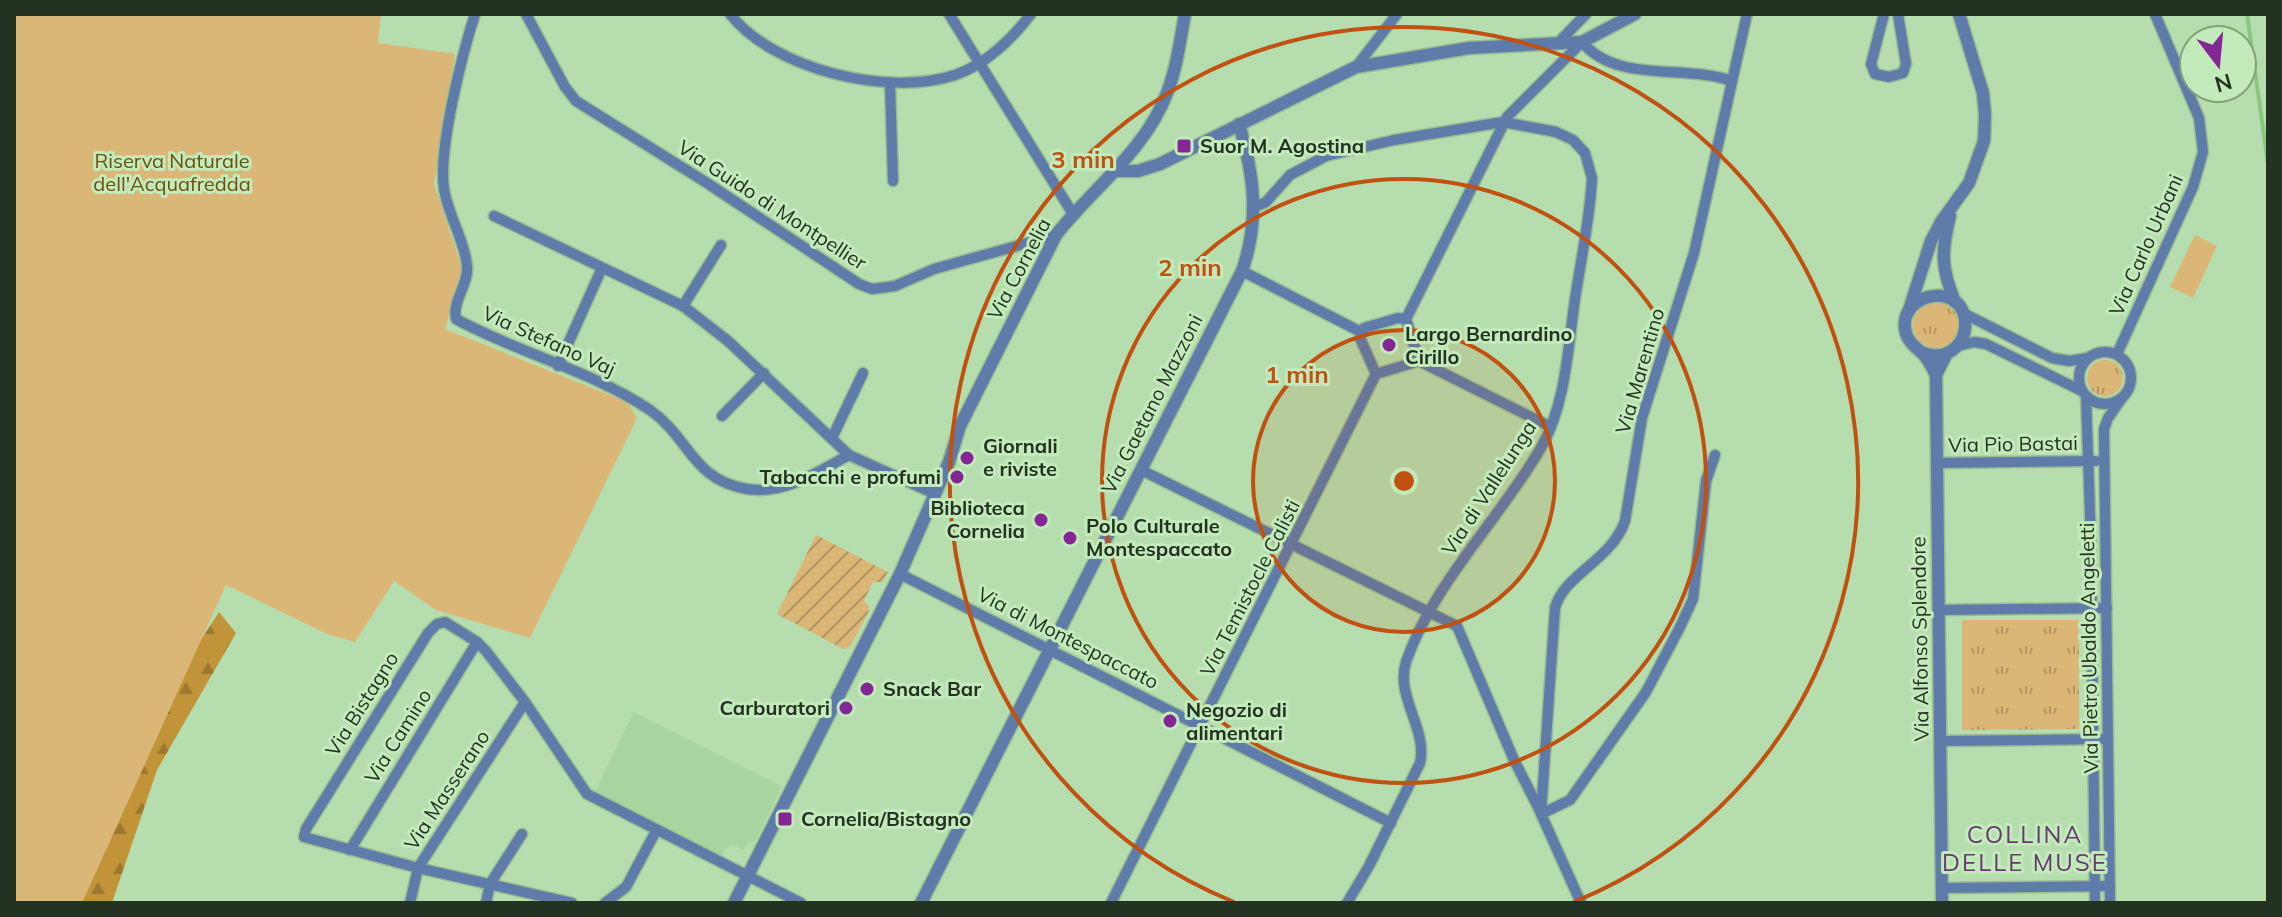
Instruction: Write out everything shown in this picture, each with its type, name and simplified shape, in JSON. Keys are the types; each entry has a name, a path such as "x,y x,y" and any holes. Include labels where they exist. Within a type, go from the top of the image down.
{"street":[{"name":"Via Stefano Vaj","path":"475,14 442,168 449,212 467,269 454,316 457,320 596,380 652,411 707,473 732,486 760,491 784,487 849,455"},
{"name":"Via Guido di Montpellier","path":"526,14 565,87 576,101 707,183 852,281 883,289 934,269 1056,235"},
{"path":"730,14 751,35 791,59 890,83 945,78 979,63 1008,40 1031,14"},
{"path":"949,14 1073,214"},
{"name":"Via Cornelia","path":"935,494 960,426 1056,235 1115,171 1139,141 1164,100 1185,14"},
{"path":"1356,67 1397,14"},
{"path":"1558,43 1586,14"},
{"path":"1419,361 1406,319 1503,122 1582,42 1635,14"},
{"name":"Via Marentino","path":"1541,814 1556,602 1563,589 1605,553 1618,537 1625,521 1642,418 1694,253 1747,14"},
{"path":"1884,14 1871,64 1875,74 1884,77 1898,75 1905,69 1898,14"},
{"path":"1936,375 1912,344 1905,324 1931,241 1974,172 1985,128 1980,80 1959,14"},
{"name":"Via Carlo Urbani","path":"2117,354 2193,187 2203,152 2199,118 2155,14"},
{"path":"1880,31 1893,30 1901,34"},
{"path":"1115,171 1133,172 1160,164 1356,67 1469,48 1582,42 1593,53 1623,66 1714,75 1732,81"},
{"path":"890,83 893,181"},
{"path":"1255,207 1266,202 1290,175 1326,156 1384,142 1503,122"},
{"name":"Via di Vallelunga","path":"1347,903 1391,823 1422,757 1404,677 1405,665 1429,613 1531,463 1551,427 1564,373 1591,192 1590,168 1585,153 1563,135 1503,122"},
{"name":"Via Gaetano Mazzoni","path":"921,903 1242,271 1252,239 1255,207 1251,167 1239,124"},
{"path":"1921,352 1935,356 1974,342 1986,344 2100,404 2122,398 2130,386 2131,371 2117,354 2102,352 2069,361 2052,358 1963,313 1946,279 1942,258 1951,211"},
{"path":"494,216 683,306 764,373 849,455 935,494 900,574 734,903"},
{"path":"683,306 721,245"},
{"path":"558,366 602,268"},
{"path":"1242,271 1361,332"},
{"path":"1909,310 1918,301 1931,296 1946,297 1955,302"},
{"path":"1952,350 1964,336 1963,313"},
{"path":"1406,319 1398,318 1364,328 1361,332 1360,338 1376,374 1419,361 1551,427"},
{"name":"Via Alfonso Splendore","path":"1942,903 1936,375 1952,350"},
{"path":"2084,394 2079,373 2088,358"},
{"path":"722,416 764,373"},
{"path":"832,438 863,373"},
{"name":"Via Temistocle Calisti","path":"1111,903 1376,374"},
{"name":"Via Pietro Ubaldo Angeletti","path":"2084,394 2089,461 2095,903"},
{"name":"Via Pietro Ubaldo Angeletti","path":"2110,903 2104,460 2105,425 2122,398"},
{"path":"1541,814 1570,800 1646,692 1680,627 1693,599 1706,481 1715,455"},
{"name":"Via Pio Bastai","path":"1938,463 2104,460"},
{"path":"1141,470 1460,629 1514,760 1581,903"},
{"name":"Via di Montespaccato","path":"900,574 1391,823"},
{"path":"1939,610 2107,608"},
{"name":"Via Bistagno","path":"572,903 306,839 305,831 434,626 449,623 477,642 525,702 584,791 656,831 801,903"},
{"name":"Via Camino","path":"350,850 477,642"},
{"name":"Via Masserano","path":"410,903 418,868 525,702"},
{"path":"1941,741 2108,739"},
{"path":"605,903 626,887 656,831"},
{"path":"486,903 490,884 522,834"},
{"path":"1942,888 2110,886"}],"shaded area":[{"path":"634,712 782,786 755,841 747,843 743,850 728,846 722,855 594,794"}],"green space":[{"name":"Riserva Naturale dell'Acquafredda","path":"14,14 381,14 378,43 455,54 434,184 462,268 445,329 627,402 637,418 530,638 436,610 394,581 355,642 327,634 226,585 82,903 14,903"},
{"path":"2195,235 2217,246 2193,298 2170,287"},
{"path":"1936,302 1952,309 1959,325 1952,341 1936,348 1920,341 1913,325 1920,309"},
{"path":"2105,360 2118,365 2123,378 2118,391 2105,396 2092,391 2087,378 2092,365"},
{"path":"816,535 888,572 882,582 873,582 864,601 869,611 850,647 843,649 777,614"},
{"path":"219,612 236,633 157,770 112,903 70,903 101,794"},
{"path":"1962,620 2079,620 2079,729 1962,730"}],"waterway":[{"path":"2247,14 2268,164"}],"place":[{"name":"Suor M. Agostina","path":"1184,146"},
{"name":"Largo Bernardino Cirillo","path":"1389,345"},
{"name":"Giornali e riviste","path":"967,458"},
{"name":"Tabacchi e profumi","path":"957,477"},
{"name":"Biblioteca Cornelia","path":"1041,520"},
{"name":"Polo Culturale Montespaccato","path":"1070,538"},
{"name":"Snack Bar","path":"867,689"},
{"name":"Carburatori","path":"846,708"},
{"name":"Negozio di alimentari","path":"1170,721"},
{"name":"Cornelia/Bistagno","path":"785,819"}],"district":[{"name":"COLLINA DELLE MUSE","path":"2025,849"}]}
